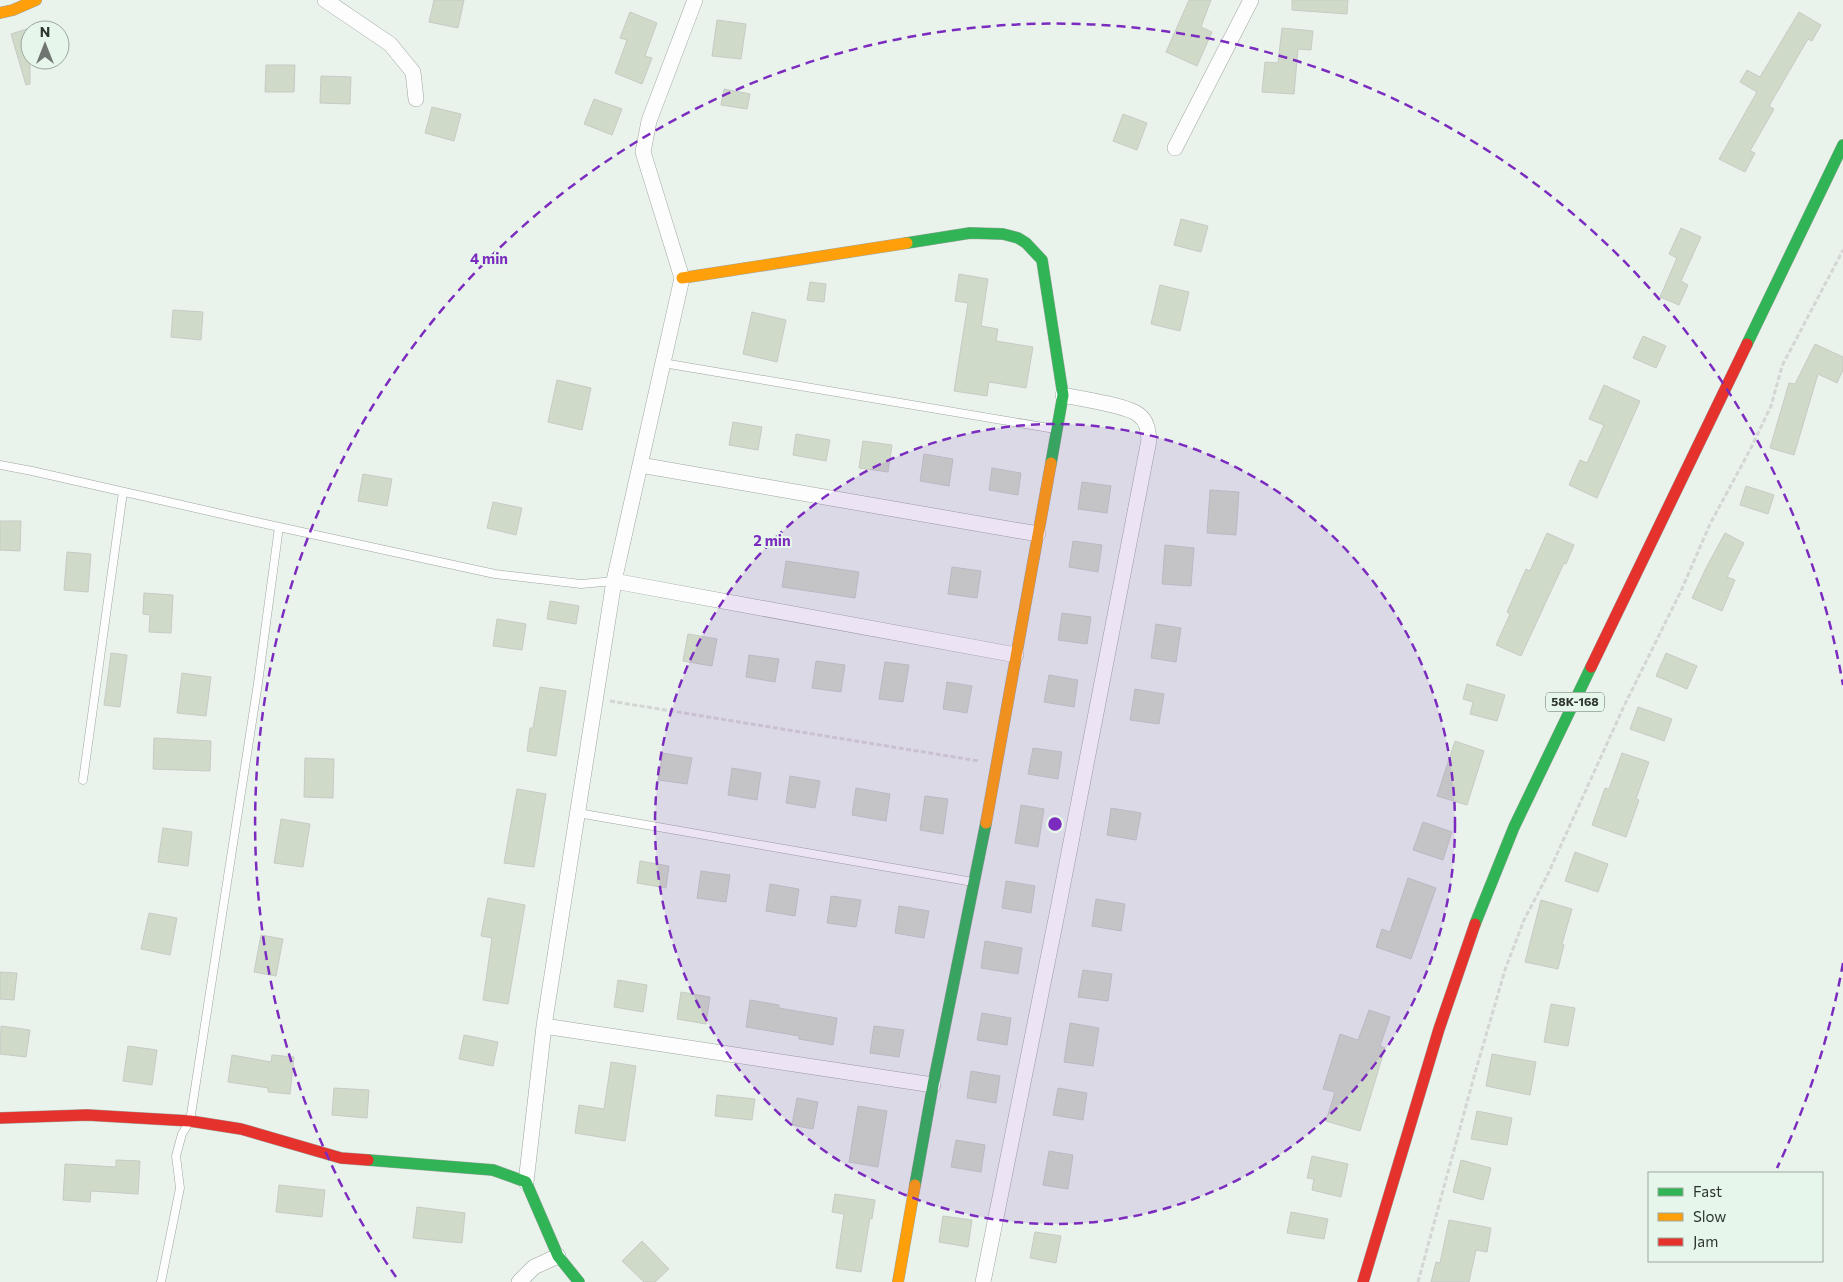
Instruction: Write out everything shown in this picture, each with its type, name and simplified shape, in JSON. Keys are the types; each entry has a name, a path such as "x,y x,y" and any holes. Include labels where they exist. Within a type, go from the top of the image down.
{"street":[{"path":"0,13 13,10 36,0"},
{"path":"325,0 390,44 413,72 416,99"},
{"path":"579,1282 558,1256 526,1182 544,1026 614,581 682,278 643,152 649,121 695,0"},
{"path":"1175,148 1251,0"},
{"name":"58К-168","path":"1363,1282 1439,1028 1478,916 1514,827 1843,145"},
{"path":"682,278 970,233 1012,234 1032,246 1042,260 1063,395 975,882 933,1085 898,1282"},
{"path":"983,1282 1150,440 1147,425 1139,414 1124,408 1063,395"},
{"path":"640,465 1038,534"},
{"path":"614,581 1016,655"},
{"path":"544,1026 933,1085"},
{"path":"0,1118 87,1114 190,1121 241,1129 341,1158 493,1170 526,1182"},
{"path":"519,1282 534,1267 558,1256"}],"lane":[{"path":"663,363 1057,429"},
{"path":"0,465 495,574 581,584 614,581"},
{"path":"83,780 123,492"},
{"path":"161,1282 180,1188 176,1156 182,1134 190,1121 258,683 279,527"},
{"path":"578,813 975,882"}],"path":[{"path":"1418,1282 1505,970 1524,920 1547,876 1624,706 1681,591 1710,524 1771,406 1782,366 1843,250"},
{"path":"595,699 997,763"}],"building":[{"path":"434,0 464,0 458,28 429,22"},
{"path":"1189,0 1211,0 1201,27 1212,32 1197,66 1166,52"},
{"path":"1292,0 1348,0 1347,14 1292,10"},
{"path":"630,12 657,23 645,56 652,58 642,84 615,73 627,40 620,38"},
{"path":"1799,12 1821,25 1812,41 1808,39 1769,106 1774,109 1750,151 1755,153 1745,172 1719,159 1757,92 1740,82 1747,70 1760,77"},
{"path":"717,20 746,24 741,59 712,56"},
{"path":"1282,28 1313,31 1311,50 1298,49 1294,94 1262,92 1265,62 1278,63"},
{"path":"20,31 20,65 11,34"},
{"path":"266,65 295,65 294,92 265,92"},
{"path":"22,70 30,70 30,84 26,85"},
{"path":"321,76 351,77 350,104 320,103"},
{"path":"724,89 750,94 747,109 721,105"},
{"path":"594,99 622,109 612,135 584,124"},
{"path":"432,107 461,114 454,141 425,133"},
{"path":"1123,114 1147,123 1137,150 1113,141"},
{"path":"1181,219 1208,226 1201,252 1174,245"},
{"path":"1681,228 1701,237 1681,281 1688,285 1679,305 1660,297 1677,258 1669,254"},
{"path":"959,274 988,279 981,326 998,329 996,341 1033,347 1026,388 989,382 987,396 954,391 968,303 955,301"},
{"path":"810,282 826,284 824,302 807,300"},
{"path":"1160,285 1189,292 1180,331 1151,324"},
{"path":"173,310 203,312 201,340 171,337"},
{"path":"752,312 786,320 777,362 743,354"},
{"path":"1643,336 1666,346 1656,368 1633,358"},
{"path":"1815,344 1843,357 1843,370 1837,383 1818,374 1794,455 1770,448 1789,383 1795,384"},
{"path":"557,380 591,388 582,430 548,422"},
{"path":"1604,385 1640,401 1597,498 1569,485 1580,460 1587,463 1604,425 1589,419"},
{"path":"733,422 762,427 758,450 729,445"},
{"path":"796,434 830,440 826,461 793,455"},
{"path":"863,441 892,445 888,472 859,468"},
{"path":"924,454 953,459 949,486 920,481"},
{"path":"992,468 1021,473 1018,495 989,490"},
{"path":"363,474 392,479 387,506 358,501"},
{"path":"1082,482 1111,486 1107,513 1078,509"},
{"path":"1746,486 1774,495 1768,514 1740,505"},
{"path":"1210,490 1239,492 1236,535 1207,533"},
{"path":"493,502 522,508 516,535 487,528"},
{"path":"0,521 21,521 20,551 0,550"},
{"path":"1547,533 1574,545 1521,656 1496,645 1510,614 1507,612 1526,569 1530,571"},
{"path":"1725,533 1744,543 1727,577 1735,580 1722,611 1692,598"},
{"path":"1073,541 1102,545 1098,572 1069,567"},
{"path":"1165,545 1194,548 1191,586 1162,584"},
{"path":"67,552 91,554 88,592 64,590"},
{"path":"786,561 859,572 855,598 782,587"},
{"path":"952,567 981,571 977,598 948,594"},
{"path":"144,593 173,595 171,633 149,632 150,615 143,614"},
{"path":"550,601 579,606 576,624 547,619"},
{"path":"1062,613 1091,617 1087,644 1058,640"},
{"path":"497,619 526,624 522,650 493,646"},
{"path":"1156,624 1181,628 1176,662 1151,658"},
{"path":"688,634 717,639 712,666 683,661"},
{"path":"111,653 127,655 120,707 104,705"},
{"path":"1666,653 1697,666 1687,689 1656,676"},
{"path":"749,655 779,659 775,682 746,677"},
{"path":"816,661 845,665 841,692 812,688"},
{"path":"885,662 909,665 903,702 879,699"},
{"path":"182,673 211,677 206,716 177,713"},
{"path":"1049,675 1078,680 1074,707 1044,702"},
{"path":"947,682 972,686 967,713 943,709"},
{"path":"1467,684 1505,695 1497,721 1470,714 1473,702 1463,699"},
{"path":"540,687 566,691 556,756 527,751 530,728 533,728"},
{"path":"1135,689 1164,694 1159,724 1130,720"},
{"path":"1638,707 1672,719 1664,741 1630,729"},
{"path":"154,738 211,741 210,771 153,769"},
{"path":"1455,741 1484,751 1467,805 1437,796"},
{"path":"1033,748 1062,752 1058,779 1028,774"},
{"path":"663,753 692,758 687,784 658,780"},
{"path":"1622,753 1649,762 1636,799 1639,800 1626,837 1592,825 1605,788 1609,789"},
{"path":"305,758 334,759 333,798 304,797"},
{"path":"732,768 761,773 757,800 728,795"},
{"path":"790,776 820,781 815,808 786,803"},
{"path":"856,788 890,794 886,821 852,815"},
{"path":"517,789 546,794 534,867 504,863"},
{"path":"925,796 948,799 943,834 920,830"},
{"path":"1021,805 1044,809 1038,847 1015,843"},
{"path":"1111,808 1141,813 1136,840 1107,835"},
{"path":"281,819 310,824 303,867 274,863"},
{"path":"1423,822 1452,832 1443,860 1413,850"},
{"path":"163,828 192,832 188,866 158,862"},
{"path":"1575,852 1608,864 1598,892 1565,881"},
{"path":"640,861 669,866 666,888 637,883"},
{"path":"701,871 730,875 726,902 697,898"},
{"path":"1408,878 1436,888 1411,959 1376,947 1382,929 1390,932"},
{"path":"1006,881 1035,886 1031,913 1002,908"},
{"path":"770,884 799,889 795,916 766,911"},
{"path":"831,896 861,900 856,927 827,923"},
{"path":"488,898 525,905 508,1004 483,1000 492,938 481,936"},
{"path":"1096,899 1125,904 1121,931 1092,926"},
{"path":"1541,900 1572,909 1562,944 1564,945 1558,969 1525,962"},
{"path":"899,906 929,911 924,938 895,933"},
{"path":"149,913 177,918 170,955 141,949"},
{"path":"261,935 283,939 276,976 254,972"},
{"path":"985,941 1022,948 1018,974 981,968"},
{"path":"1083,970 1112,974 1108,1001 1078,997"},
{"path":"0,972 17,973 14,1000 0,999"},
{"path":"618,980 647,985 643,1012 614,1007"},
{"path":"681,992 710,997 706,1024 677,1019"},
{"path":"750,1000 779,1005 779,1008 837,1018 833,1045 799,1039 799,1036 746,1027"},
{"path":"1551,1004 1575,1008 1568,1046 1544,1042"},
{"path":"1369,1010 1390,1017 1380,1046 1385,1048 1360,1131 1326,1121 1335,1092 1323,1089 1340,1034 1358,1040"},
{"path":"982,1013 1011,1018 1007,1045 977,1040"},
{"path":"1070,1023 1099,1028 1093,1066 1064,1062"},
{"path":"1,1026 30,1030 26,1057 0,1054"},
{"path":"874,1026 904,1030 899,1057 870,1053"},
{"path":"464,1035 498,1042 493,1066 459,1059"},
{"path":"128,1046 157,1050 152,1085 123,1081"},
{"path":"1492,1054 1536,1062 1530,1095 1486,1086"},
{"path":"232,1055 271,1062 272,1055 294,1057 290,1094 268,1092 268,1088 228,1082"},
{"path":"611,1062 636,1066 625,1141 575,1133 579,1105 604,1109"},
{"path":"971,1071 1000,1076 996,1103 967,1098"},
{"path":"334,1088 369,1090 367,1118 332,1115"},
{"path":"1058,1088 1087,1093 1083,1120 1053,1115"},
{"path":"717,1095 755,1099 752,1120 715,1116"},
{"path":"797,1098 818,1102 813,1129 792,1125"},
{"path":"858,1106 887,1111 878,1167 849,1162"},
{"path":"1477,1111 1512,1118 1507,1145 1471,1139"},
{"path":"956,1140 985,1145 981,1172 951,1167"},
{"path":"1049,1151 1073,1155 1068,1189 1043,1185"},
{"path":"1312,1156 1348,1164 1341,1197 1312,1190 1314,1179 1307,1178"},
{"path":"116,1160 140,1161 138,1194 91,1191 90,1202 63,1200 65,1164 116,1167"},
{"path":"1461,1160 1491,1168 1483,1200 1453,1192"},
{"path":"279,1185 325,1190 322,1217 276,1212"},
{"path":"835,1194 875,1200 861,1272 836,1268 844,1214 832,1212"},
{"path":"417,1207 465,1213 462,1243 413,1238"},
{"path":"1291,1212 1328,1219 1324,1239 1287,1233"},
{"path":"943,1216 972,1220 968,1247 939,1242"},
{"path":"1449,1220 1491,1228 1487,1252 1476,1250 1469,1282 1431,1282 1436,1262 1440,1263"},
{"path":"1035,1232 1061,1236 1056,1263 1030,1258"},
{"path":"642,1241 669,1269 655,1282 644,1282 622,1261"}],"traffic: fast":[{"path":"1747,344 1843,145"},
{"path":"907,243 970,233 1003,234 1018,238 1026,243 1042,260 1063,395 1051,463"},
{"path":"1475,924 1514,827 1591,667"},
{"path":"915,1185 933,1085 986,823"},
{"path":"368,1160 493,1170 526,1182 558,1256 579,1282"}],"traffic: slow":[{"path":"0,13 13,10 36,0"},
{"path":"682,278 907,243"},
{"path":"986,823 1051,463"},
{"path":"898,1282 915,1185"}],"traffic: jam":[{"path":"1591,667 1747,344"},
{"path":"1363,1282 1439,1029 1475,924"},
{"path":"0,1118 87,1115 190,1121 241,1129 341,1158 368,1160"}]}
